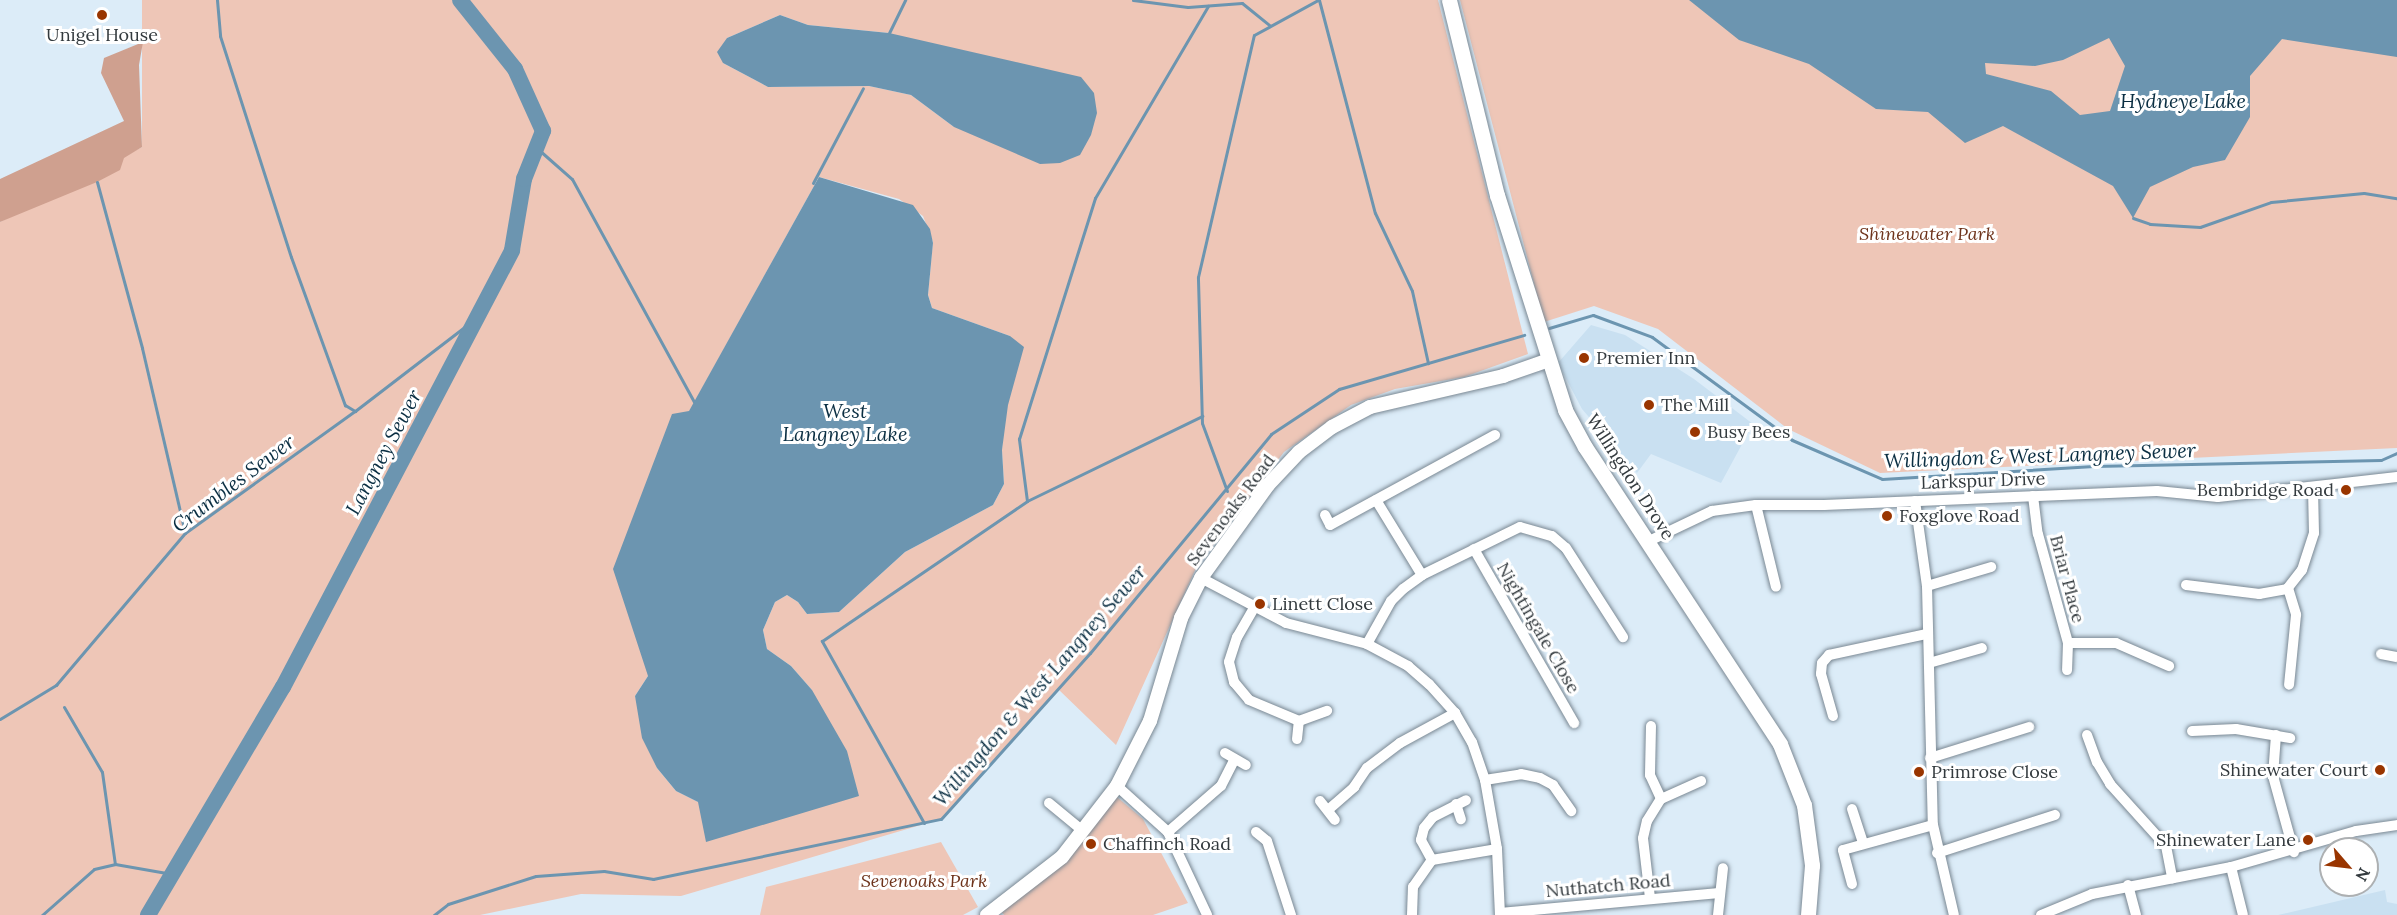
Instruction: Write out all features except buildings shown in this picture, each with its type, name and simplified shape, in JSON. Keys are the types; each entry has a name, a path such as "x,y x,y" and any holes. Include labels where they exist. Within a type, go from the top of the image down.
{"main road":[{"name":"Willingdon Drove","path":"1449,0 1497,195 1546,361 1565,410 1585,447 1649,541 1780,744 1804,805 1812,865 1808,915"}],"street":[{"name":"Sevenoaks Road","path":"987,915 1062,857 1117,786 1150,721 1181,618 1201,578 1268,485 1299,452 1332,428 1370,406 1503,376 1546,361"},
{"path":"1325,515 1330,525 1495,435"},
{"name":"Larkspur Drive","path":"1649,541 1712,511 1756,505 2157,491 2218,497 2397,477"},
{"path":"2186,585 2212,594 2259,594 2288,588 2302,570 2314,533 2313,488"},
{"name":"Briar Place","path":"2033,496 2038,534 2068,643 2067,670"},
{"path":"1376,500 1422,575"},
{"path":"1915,501 1927,586 1926,634 1929,663 1933,825 1937,853 1954,915"},
{"path":"1756,505 1776,587"},
{"path":"1367,644 1391,601 1422,575 1511,529 1552,536 1566,548 1623,637"},
{"name":"Nightingale Close","path":"1474,549 1574,723"},
{"path":"1927,586 1990,567"},
{"path":"1201,578 1286,623 1367,644 1408,666 1455,713 1472,742 1485,780 1497,849 1500,914"},
{"path":"2288,588 2296,615 2289,685"},
{"path":"1254,608 1237,637 1229,662 1234,682 1249,700 1299,721 1327,711"},
{"path":"1833,716 1821,674 1822,663 1829,655 1926,634"},
{"path":"2068,643 2116,643 2169,666"},
{"path":"1929,663 1982,648"},
{"path":"2381,654 2397,657"},
{"path":"1328,810 1354,787 1367,768 1400,743 1455,713"},
{"path":"1297,739 1299,721"},
{"path":"1651,726 1650,775 1661,799"},
{"path":"1930,758 2029,727"},
{"path":"2192,731 2236,729 2290,738"},
{"path":"2087,735 2097,762 2110,784 2166,846 2172,878"},
{"path":"2276,735 2273,776 2294,852"},
{"path":"1168,832 1221,786 1230,756 1246,765"},
{"path":"1485,780 1521,774 1540,778 1553,785 1571,811"},
{"path":"1650,898 1643,838 1647,821 1661,799 1701,781"},
{"path":"1117,786 1168,832 1207,915"},
{"path":"1320,801 1335,820"},
{"path":"1432,860 1421,840 1424,828 1461,802 1461,819"},
{"path":"1049,803 1083,831"},
{"path":"1852,809 1863,842"},
{"path":"1937,853 2055,815"},
{"path":"1852,884 1843,850 1863,842 1933,825"},
{"path":"2040,915 2065,903 2128,885 2231,867 2294,852 2356,831 2397,825"},
{"path":"1257,832 1267,841 1291,915"},
{"path":"1267,841 1278,833"},
{"path":"1412,915 1413,887 1432,860 1497,849"},
{"path":"2231,867 2243,915"},
{"path":"1718,915 1723,868"},
{"path":"2128,885 2136,915"},
{"name":"Nuthatch Road","path":"1500,914 1719,893"}],"shaded area":[{"path":"143,42 139,65 142,147 124,158 120,170 97,182 0,222 0,179 124,121 101,73 104,58"},
{"path":"1591,325 1625,335 1694,379 1753,424 1721,483 1651,454 1637,473 1582,409 1558,363"},
{"path":"2385,890 2387,902 2397,904 2397,915 2278,915 2355,897 2379,897 2379,891"}],"green space":[{"path":"142,0 1438,0 1528,354 1464,377 1395,389 1351,405 1284,452 1197,566 1116,745 1058,689 941,819 681,896 581,894 480,915 0,915 0,222 142,147","holes":["780,15 808,25 889,33 954,127 911,95 869,86 768,87 723,63 727,38","819,177 899,199 923,216 933,242 928,295 932,308 1010,336 1002,450 1004,484 993,505 905,552 839,612 807,614 798,602 787,595 775,602 763,630 767,649 791,666 812,690 698,802 676,791 657,768 635,696 648,676 689,412"]},
{"name":"Shinewater Park","path":"1460,0 2397,0 2397,448 1880,473 1788,429 1658,329 1594,306 1544,322"},
{"path":"1117,797 1143,819 1188,903 1153,915 1004,915 1001,911"},
{"name":"Sevenoaks Park","path":"941,842 978,907 963,915 760,915 766,887"}],"water":[{"name":"Hydneye Lake","path":"1689,0 2397,0 2397,57 2282,39 2250,76 2250,117 2225,160 2193,167 2150,187 2133,218 2113,186 2003,126 1965,143 1928,112 1876,109 1809,64 1739,40","holes":["2109,38 2125,66 2110,111 2080,115 2051,91 1986,74 1985,63 2035,66 2063,60"]},
{"path":"780,15 808,25 889,33 1081,77 1094,93 1097,113 1091,135 1080,155 1060,163 1040,164 954,127 911,95 869,86 768,87 723,63 717,52 727,38"},
{"name":"West Langney Lake","path":"819,177 913,205 930,229 933,243 928,295 932,308 1010,336 1024,347 1008,405 1002,450 1004,484 993,505 905,552 839,612 807,614 798,602 787,595 775,602 763,630 767,649 791,666 812,690 847,751 859,796 706,842 698,802 676,791 657,768 642,738 635,696 648,676 613,569 672,414 689,411"}],"waterway":[{"path":"217,0 220,36 291,257 345,405 355,411"},
{"name":"Langney Sewer","path":"148,915 283,687 512,250 524,179 543,131 515,69 460,0"},
{"path":"889,33 905,0"},
{"path":"1133,0 1188,7 1242,3 1270,26"},
{"path":"1227,491 1202,423 1198,277 1254,35 1318,0"},
{"path":"1319,0 1375,213 1412,291 1428,363"},
{"path":"1027,501 1019,439 1095,198 1208,6"},
{"path":"813,183 863,88"},
{"path":"539,150 572,179 694,402"},
{"path":"97,182 142,348 185,533"},
{"path":"2133,218 2150,224 2200,227 2271,202 2364,193 2397,198"},
{"name":"Willingdon & West Langney Sewer","path":"1549,328 1593,315 1652,337 1792,440 1882,479 2094,466 2381,460 2397,453"},
{"name":"Crumbles Sewer","path":"0,719 56,685 185,533 355,411 479,316"},
{"name":"Willingdon & West Langney Sewer","path":"434,915 448,904 536,876 604,871 653,879 941,819 1090,653 1271,434 1339,389 1524,335"},
{"path":"924,823 822,641 1027,501 1202,416"},
{"path":"64,707 102,772 115,864"},
{"path":"42,915 94,869 115,864 172,874"}],"place":[{"name":"Unigel House","path":"102,15"},
{"name":"Premier Inn","path":"1584,358"},
{"name":"The Mill","path":"1649,405"},
{"name":"Busy Bees","path":"1695,432"},
{"name":"Bembridge Road","path":"2346,490"},
{"name":"Foxglove Road","path":"1887,516"},
{"name":"Linett Close","path":"1260,604"},
{"name":"Shinewater Court","path":"2380,770"},
{"name":"Primrose Close","path":"1919,772"},
{"name":"Shinewater Lane","path":"2308,840"},
{"name":"Chaffinch Road","path":"1091,844"}]}
